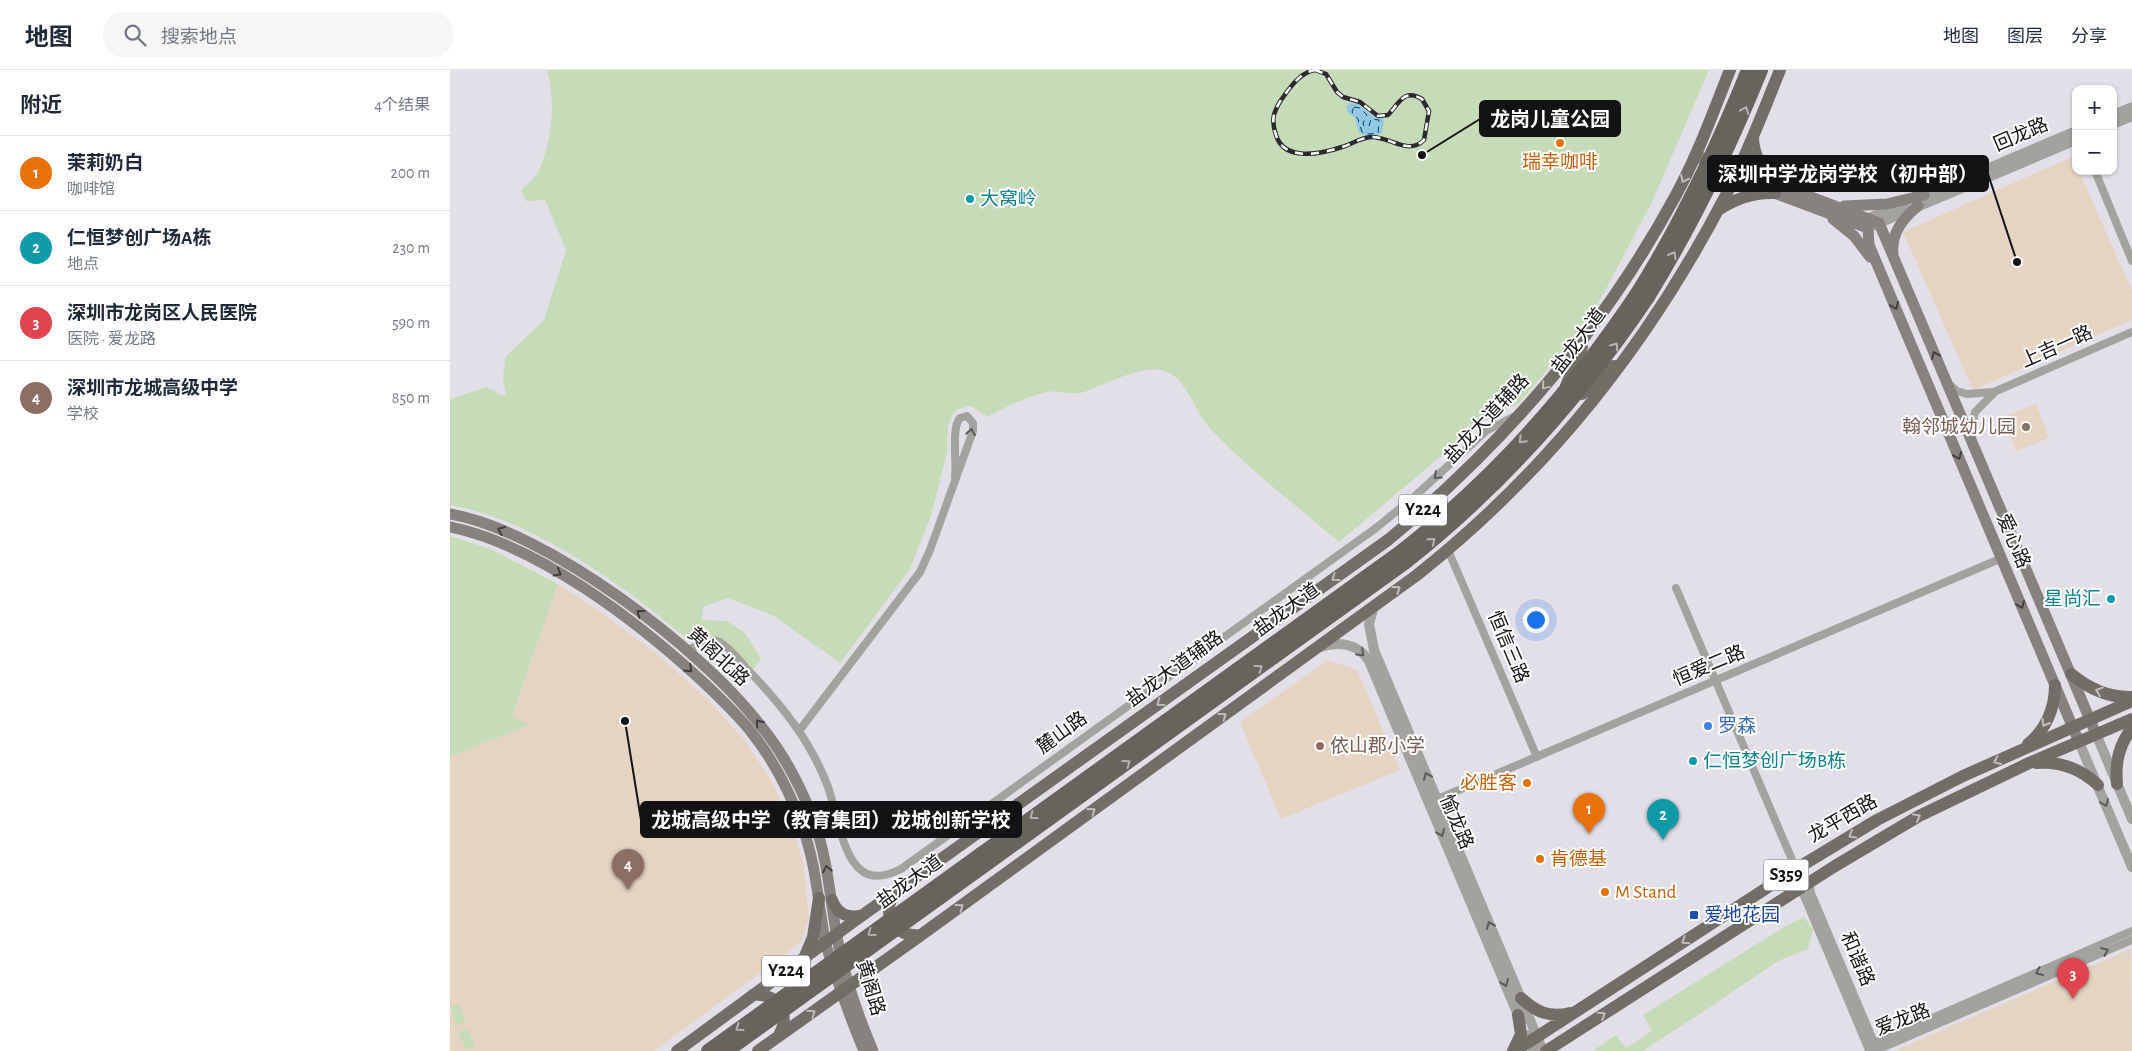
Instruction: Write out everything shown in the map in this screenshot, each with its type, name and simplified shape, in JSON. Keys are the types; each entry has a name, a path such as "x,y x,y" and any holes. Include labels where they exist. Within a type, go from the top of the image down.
{"highway":[{"name":"盐龙大道","path":"1643,295 1701,179 1748,70"},
{"name":"盐龙大道","path":"708,1051 1406,562 1479,500 1529,450 1566,400 1599,348 1643,295 1708,190 1732,141 1761,70"},
{"name":"盐龙大道","path":"727,1051 985,858"}],"main road":[{"name":"盐龙大道辅路","path":"677,1051 984,828 1388,540 1450,485 1521,414 1590,329 1628,274 1668,209 1694,158 1730,70"},
{"path":"758,1051 1374,606 1448,550 1554,449 1599,394 1675,287 1737,174 1780,70"},
{"path":"1714,110 1718,123 1728,131 1739,134 1755,130"},
{"path":"1755,130 1755,149 1760,162 1777,189 1819,209 1872,223"},
{"path":"1694,158 1704,167 1737,174 1777,189 1834,205 1872,223"},
{"path":"1718,210 1733,201 1749,195 1777,189"},
{"path":"1834,205 1887,204 1924,195"},
{"path":"1668,209 1684,202 1698,204 1707,214 1708,228"},
{"path":"1894,258 1893,248 1897,231 1909,213 1918,206"},
{"path":"1819,209 1854,236 1881,274"},
{"name":"爱心路","path":"1872,223 1894,258 2096,734"},
{"name":"爱心路","path":"1872,223 1869,245 2079,742"},
{"path":"1566,400 1590,329"},
{"path":"1566,400 1631,351"},
{"name":"黄阁北路","path":"450,514 500,529 561,561 629,604 689,652 750,711 788,764 815,824 825,860 826,942"},
{"name":"黄阁北路","path":"450,527 481,535 509,547 555,571 600,599 663,646 728,706 763,748 790,794 837,934"},
{"path":"2057,689 2065,698 2070,698 2075,694 2073,680"},
{"path":"2073,680 2116,696 2132,697"},
{"path":"2017,752 2031,742 2045,723 2053,705 2057,689"},
{"name":"龙平西路","path":"1514,1051 1534,1043 1579,1009 1796,869 1915,799 2132,701"},
{"name":"龙平西路","path":"1545,1051 1812,880 1919,816 2029,764 2132,719"},
{"path":"2117,784 2116,763 2118,754 2132,728"},
{"path":"2029,764 2044,762 2070,767 2089,776 2098,785"},
{"path":"896,892 889,906 890,920 900,932 914,936 921,935"},
{"path":"802,960 813,937 825,899 844,915 853,917 863,915"},
{"name":"黄阁路","path":"837,934 846,989 864,1051"},
{"name":"黄阁路","path":"826,942 873,1051"},
{"path":"753,995 769,996 781,1007 784,1022 778,1037"},
{"path":"1521,998 1531,1007 1550,1015 1560,1015 1579,1009"},
{"path":"1514,1051 1521,1034 1518,1015"},
{"path":"1559,1051 1572,1034"}],"street":[{"path":"2117,113 2132,107"},
{"path":"2117,122 2132,116"},
{"name":"回龙路","path":"1872,223 1924,195 2072,133"},
{"name":"回龙路","path":"1872,223 1918,206 2072,142"},
{"path":"2097,175 2132,261"},
{"name":"上吉一路","path":"1970,436 1971,423 1976,412 1994,392 2132,332"},
{"name":"上吉一路","path":"1946,382 1957,391 1967,394 1994,392"},
{"name":"麓山路","path":"689,652 698,643 716,640 724,645 770,693 800,731 816,759 828,788 848,852 862,871 876,876 893,873 1376,528 1486,431 1501,422 1521,414"},
{"path":"800,731 914,582 930,550 955,477 973,432 972,421 965,416 958,420 955,427 957,461 955,477"},
{"name":"恒信三路","path":"1448,550 1537,757"},
{"name":"恒爱二路","path":"1433,801 2002,558"},
{"path":"1676,588 1796,869"},
{"name":"愉龙路","path":"1374,606 1369,624 1372,642 1433,801 1518,1015 1534,1043 1545,1051"},
{"name":"愉龙路","path":"1316,648 1344,644 1355,648 1365,655 1521,998 1534,1043"},
{"name":"爱心路","path":"2096,734 2132,819"},
{"name":"爱心路","path":"2079,742 2132,867"},
{"path":"975,815 984,828"},
{"name":"和谐路","path":"1812,880 1810,886 1811,893 1873,1048"},
{"name":"和谐路","path":"1796,891 1804,896 1873,1048"},
{"name":"爱龙路","path":"1873,1048 2132,931"},
{"name":"爱龙路","path":"1873,1048 2132,940"}],"shaded area":[{"path":"2072,157 2072,175 2081,175 2132,291 2132,320 1973,390 1903,232"},
{"name":"翰邻城幼儿园","path":"2036,404 2049,438 2016,451 2003,417"},
{"path":"558,584 598,610 656,653 709,701 744,739 772,782 793,828 803,861 809,919 801,942 654,1051 450,1051 450,757 529,725 512,717"},
{"name":"依山郡小学","path":"1328,660 1357,670 1400,770 1281,819 1240,722"},
{"path":"2131,949 2132,1051 1899,1051 1900,1048"}],"green space":[{"path":"547,70 1709,70 1652,202 1589,321 1519,403 1483,421 1339,542 1255,472 1223,442 1203,419 1183,385 1169,373 1160,370 1142,371 1080,393 1047,392 1024,399 987,417 971,406 958,409 953,414 948,426 947,452 931,516 910,569 840,663 774,616 728,598 703,607 702,620 727,621 745,633 761,659 752,671 728,646 703,634 687,639 635,598 576,557 512,524 450,505 450,399 486,387 506,397 503,377 506,356 544,320 566,250 545,200 526,201 521,190 538,173 550,133 552,107"},
{"path":"450,536 491,549 558,584 512,716 529,725 450,757"},
{"path":"1804,917 1813,929 1808,949 1778,961 1642,1051 1592,1051 1616,1035 1626,1048 1652,1031 1643,1015 1784,927"},
{"path":"458,1004 466,1021 456,1025 450,1007"},
{"path":"468,1029 475,1046 466,1050 458,1032"}],"water":[{"path":"1350,103 1358,104 1373,116 1384,119 1382,133 1369,137 1359,133 1355,118 1347,111 1347,106"}],"ferry route":[{"path":"1354,107 1360,108 1367,115 1363,123 1364,126 1369,126 1371,119 1379,120 1378,133 1369,134 1362,132 1358,119 1352,112 1354,107"}],"railway":[{"path":"1315,70 1326,74 1337,92 1343,97 1360,102 1378,116 1388,115 1406,96 1416,96 1422,99 1429,111 1424,140 1412,146 1405,146 1378,137 1371,137 1324,152 1304,154 1295,153 1287,149 1280,144 1276,135 1273,121 1276,109 1295,82 1304,74 1315,70"}],"place":[{"name":"瑞幸咖啡","path":"1560,143"},
{"name":"龙岗儿童公园","path":"1422,155"},
{"name":"大窝岭","path":"970,199"},
{"name":"深圳中学龙岗学校（初中部）","path":"2017,262"},
{"name":"翰邻城幼儿园","path":"2026,427"},
{"name":"星尚汇","path":"2111,599"},
{"name":"龙城高级中学（教育集团）龙城创新学校","path":"625,721"},
{"name":"罗森","path":"1708,726"},
{"name":"依山郡小学","path":"1320,746"},
{"name":"仁恒梦创广场B栋","path":"1693,761"},
{"name":"必胜客","path":"1527,783"},
{"name":"茉莉奶白","path":"1589,834"},
{"name":"仁恒梦创广场A栋","path":"1663,840"},
{"name":"肯德基","path":"1540,859"},
{"name":"深圳市龙城高级中学","path":"628,890"},
{"name":"M Stand","path":"1605,892"},
{"name":"爱地花园","path":"1694,915"},
{"name":"深圳市龙岗区人民医院","path":"2073,999"}]}
